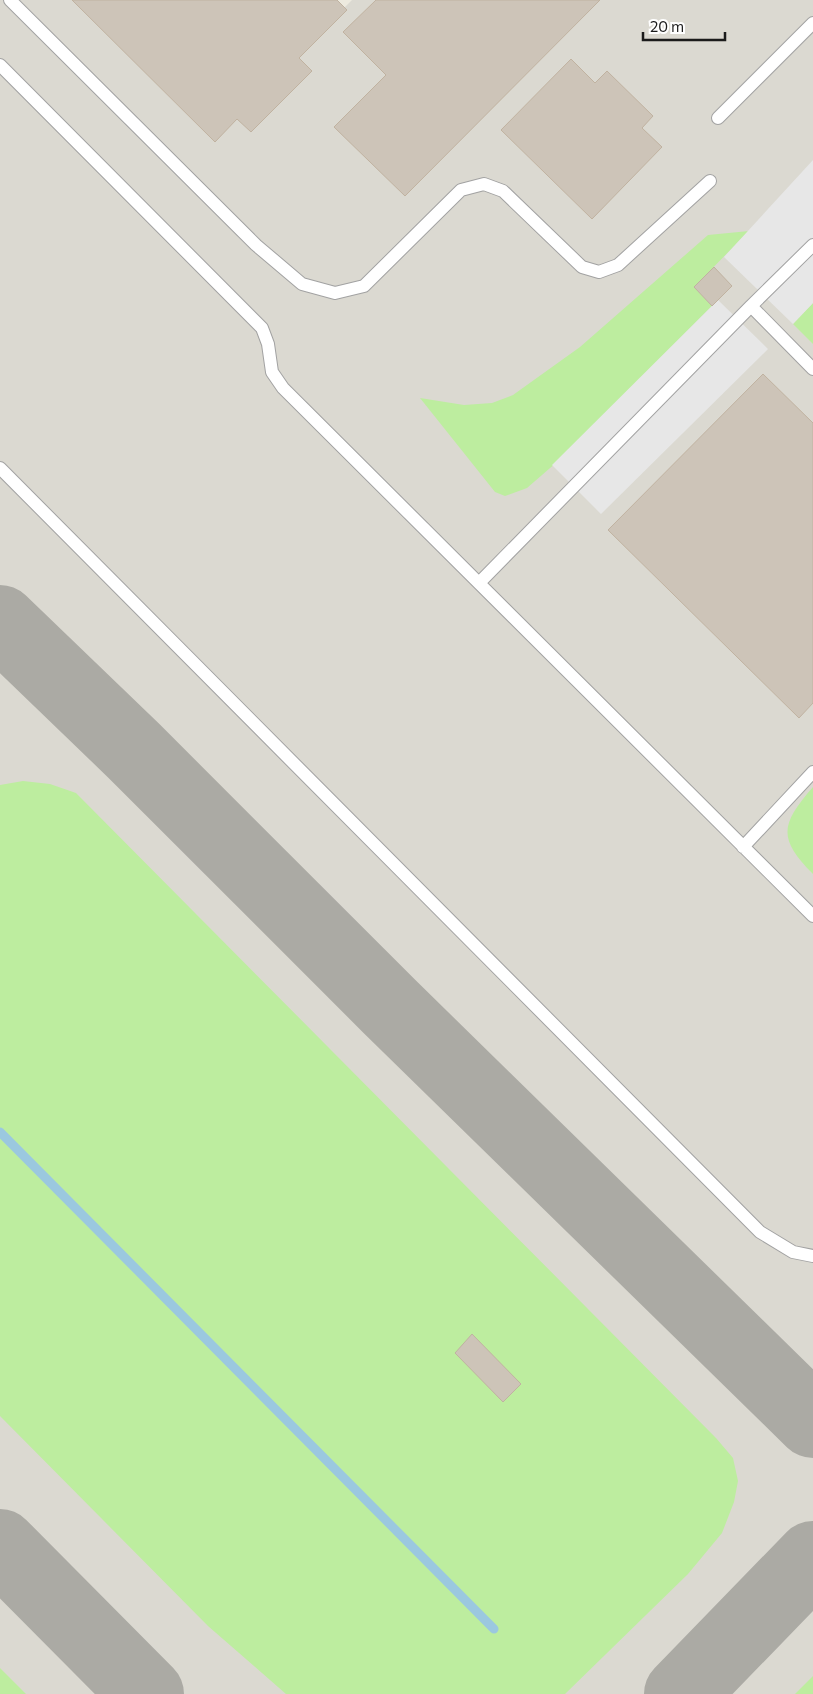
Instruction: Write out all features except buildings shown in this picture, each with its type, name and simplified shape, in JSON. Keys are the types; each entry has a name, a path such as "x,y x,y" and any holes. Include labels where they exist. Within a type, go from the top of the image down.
{"lane":[{"path":"10,0 256,245 302,284 335,293 364,286 461,190 484,184 503,191 582,267 599,272 618,265 710,181"},
{"path":"718,118 813,23"},
{"path":"0,65 262,328 268,344 272,372 283,388 813,916"},
{"path":"479,583 813,245"},
{"path":"751,306 813,369"},
{"path":"0,468 760,1232 793,1252 813,1256"},
{"path":"743,847 813,772"}],"shaded area":[{"path":"0,0 337,0 344,8 352,0 813,0 813,1694 0,1694"},
{"path":"813,160 813,303 793,324 724,257"},
{"path":"718,300 768,349 601,514 552,465"}],"green space":[{"path":"749,231 694,287 712,306 557,462 527,488 505,496 495,492 420,398 464,405 492,403 513,395 580,347 708,235"},
{"path":"813,303 813,344 793,324"},
{"path":"23,781 50,784 76,793 716,1438 733,1458 738,1481 734,1502 722,1533 688,1574 565,1694 286,1694 208,1626 0,1416 0,785"},
{"path":"813,787 813,874 793,850 788,831 789,821 794,811"},
{"path":"0,1668 26,1694 0,1694"},
{"path":"813,1676 813,1694 795,1694"}],"waterway":[{"path":"0,1132 494,1629"}],"taxiway":[{"path":"0,622 134,751 390,1007 813,1421"},
{"path":"0,1546 147,1694"},
{"path":"681,1694 813,1558"}]}
